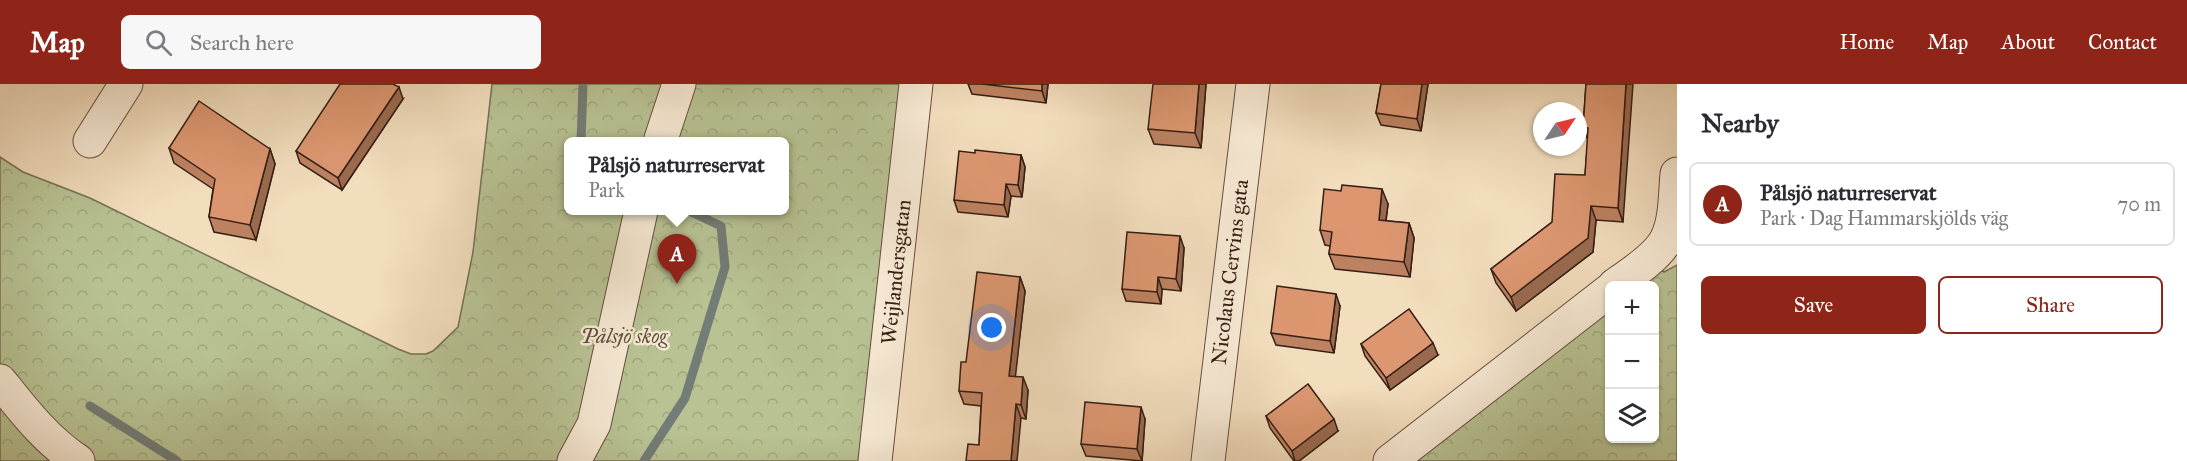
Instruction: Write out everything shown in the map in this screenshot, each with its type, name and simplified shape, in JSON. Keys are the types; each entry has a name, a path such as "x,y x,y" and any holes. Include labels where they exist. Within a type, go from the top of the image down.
{"street":[{"path":"90,141 126,84"},
{"path":"661,137 678,84"},
{"name":"Weijlandersgatan","path":"875,461 916,84"},
{"name":"Nicolaus Cervins gata","path":"1208,461 1253,84"},
{"path":"1620,281 1649,259 1666,241 1673,220 1677,174"},
{"path":"574,461 594,424 640,215"},
{"path":"1390,461 1605,294"},
{"path":"0,381 36,426 58,448 78,461"}],"green space":[{"name":"Pålsjö skog","path":"492,84 907,84 867,461 0,461 0,157 23,172 90,198 411,354 426,354 433,351 458,327 473,252"},
{"path":"1677,265 1677,461 1405,461 1605,308 1605,443 1659,443 1659,281 1641,281 1659,268 1664,272"}],"building":[{"path":"340,84 393,84 399,87 338,178 296,151"},
{"path":"982,84 1042,84 1042,91"},
{"path":"1153,84 1199,84 1195,133 1148,129"},
{"path":"1381,84 1422,84 1417,119 1376,113"},
{"path":"1586,84 1626,84 1618,208 1591,206 1588,238 1511,297 1491,269 1552,222 1555,174 1585,175 1588,128 1587,102 1585,102"},
{"path":"199,101 270,149 250,225 209,217 215,179 169,148"},
{"path":"975,150 1021,155 1018,185 1006,184 1004,205 954,200 959,151 975,153"},
{"path":"1342,185 1382,189 1379,220 1409,223 1404,262 1329,254 1332,232 1320,230 1324,189 1341,191"},
{"path":"1127,232 1180,236 1176,279 1158,277 1157,292 1122,289"},
{"path":"977,272 1020,277 1009,376 1023,377 1021,405 1016,404 1011,461 966,461 968,444 979,445 982,393 959,391 961,362 966,362"},
{"path":"1277,286 1336,294 1330,341 1271,333"},
{"path":"1409,309 1433,343 1386,378 1361,344"},
{"path":"1308,384 1334,419 1292,451 1266,416"},
{"path":"1085,402 1141,407 1137,449 1081,444"}],"waterway":[{"path":"581,137 583,84"},
{"path":"644,461 685,398 725,267 721,226 698,215"},
{"path":"90,406 177,461"}],"place":[{"name":"Pålsjö naturreservat","path":"677,284"}]}
